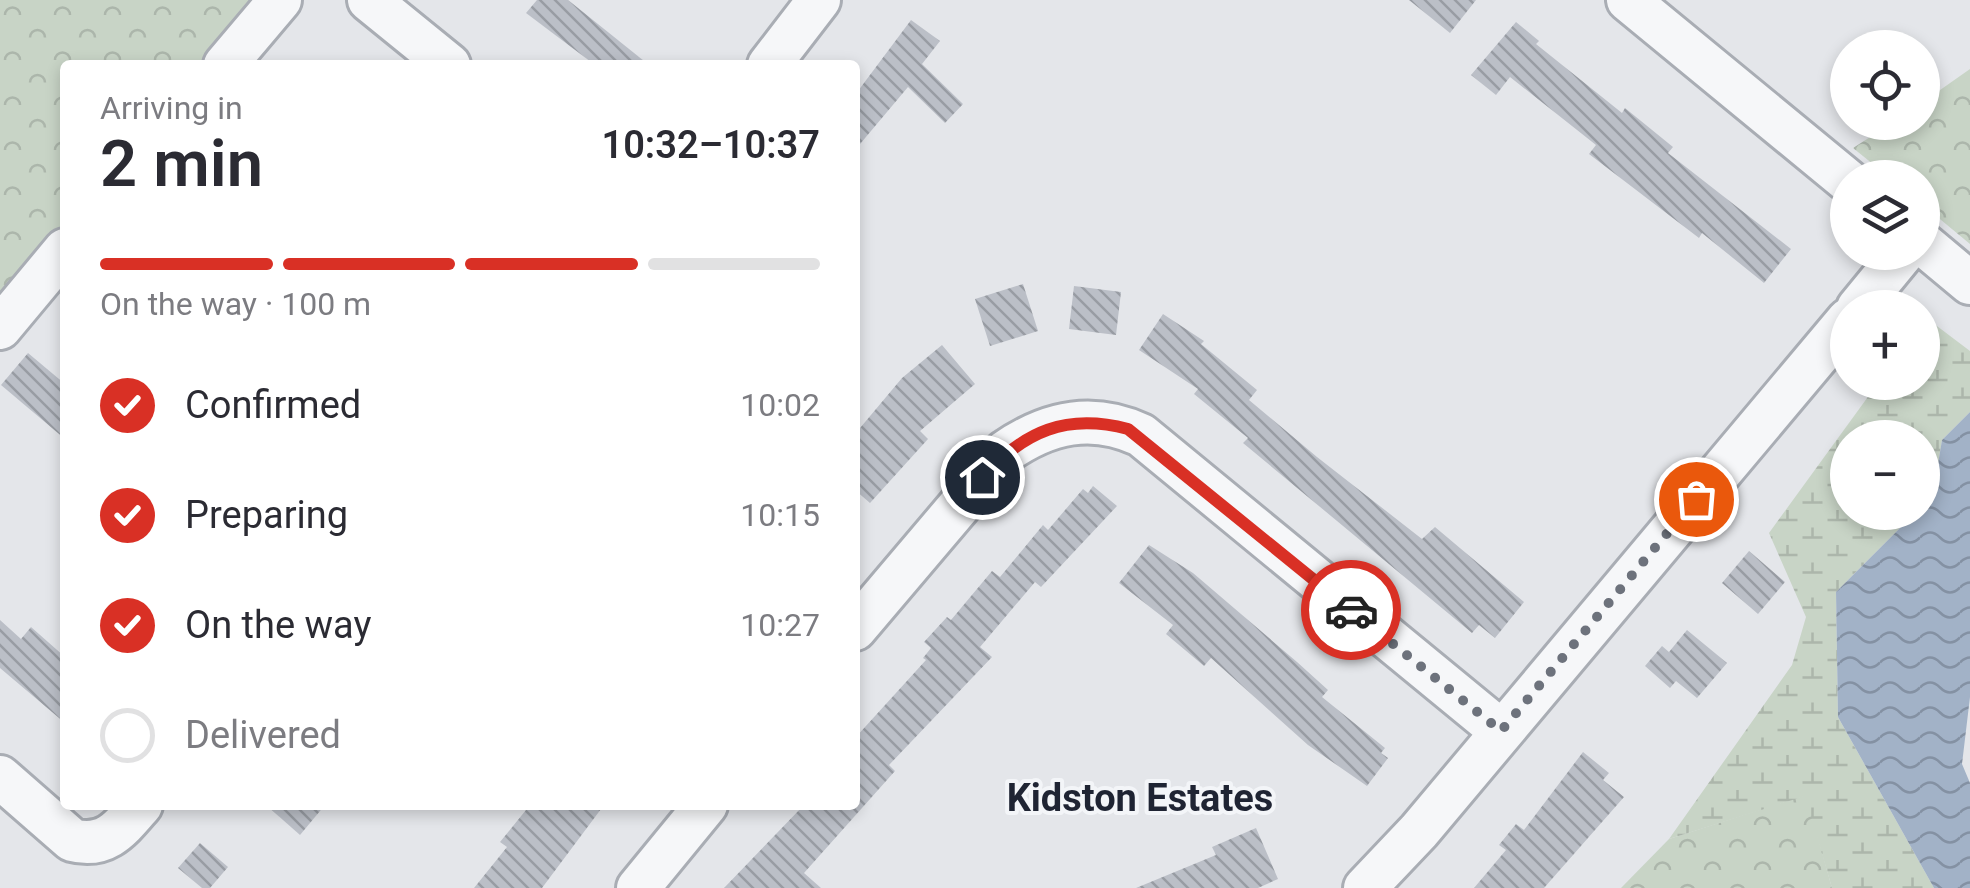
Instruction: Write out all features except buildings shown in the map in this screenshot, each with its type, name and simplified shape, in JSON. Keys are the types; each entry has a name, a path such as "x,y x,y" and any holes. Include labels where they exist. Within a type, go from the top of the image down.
{"street":[{"path":"229,60 280,0"},
{"path":"369,0 444,60"},
{"path":"773,60 818,0"},
{"path":"1628,0 1830,166"},
{"path":"1940,258 1970,283"},
{"path":"0,328 60,262"},
{"path":"1873,290 1889,270"},
{"path":"1364,888 1420,831 1830,341"},
{"path":"860,623 1005,452 1030,434 1058,424 1113,425 1141,435 1501,731"},
{"path":"0,777 72,840 83,843 101,842 117,833 137,810"},
{"path":"638,888 702,810"}],"green space":[{"path":"0,0 283,0 235,60 60,60 60,257 0,328"},
{"path":"1970,69 1970,244 1940,219 1940,160 1868,160 1853,148 1865,140 1940,140 1940,90"},
{"path":"1940,328 1970,351 1970,412 1942,440 1940,452 1940,420 1851,420 1866,400 1940,400"},
{"path":"1830,449 1830,530 1898,530 1836,592 1838,717 1934,888 1832,888 1805,796 1669,839 1792,665 1806,617 1769,533"},
{"path":"1806,795 1832,888 1621,888 1669,839"}],"water":[{"path":"1970,412 1970,697 1962,764 1970,783 1970,888 1934,888 1838,717 1836,592 1898,530 1940,530 1942,440"}],"way so far":[{"path":"1351,610 1501,731 1696,499"}],"district":[{"name":"Kidston Estates","path":"1140,798"}],"route":[{"path":"982,477 1005,452 1030,434 1058,424 1085,421 1128,429 1141,435 1351,610"}]}
